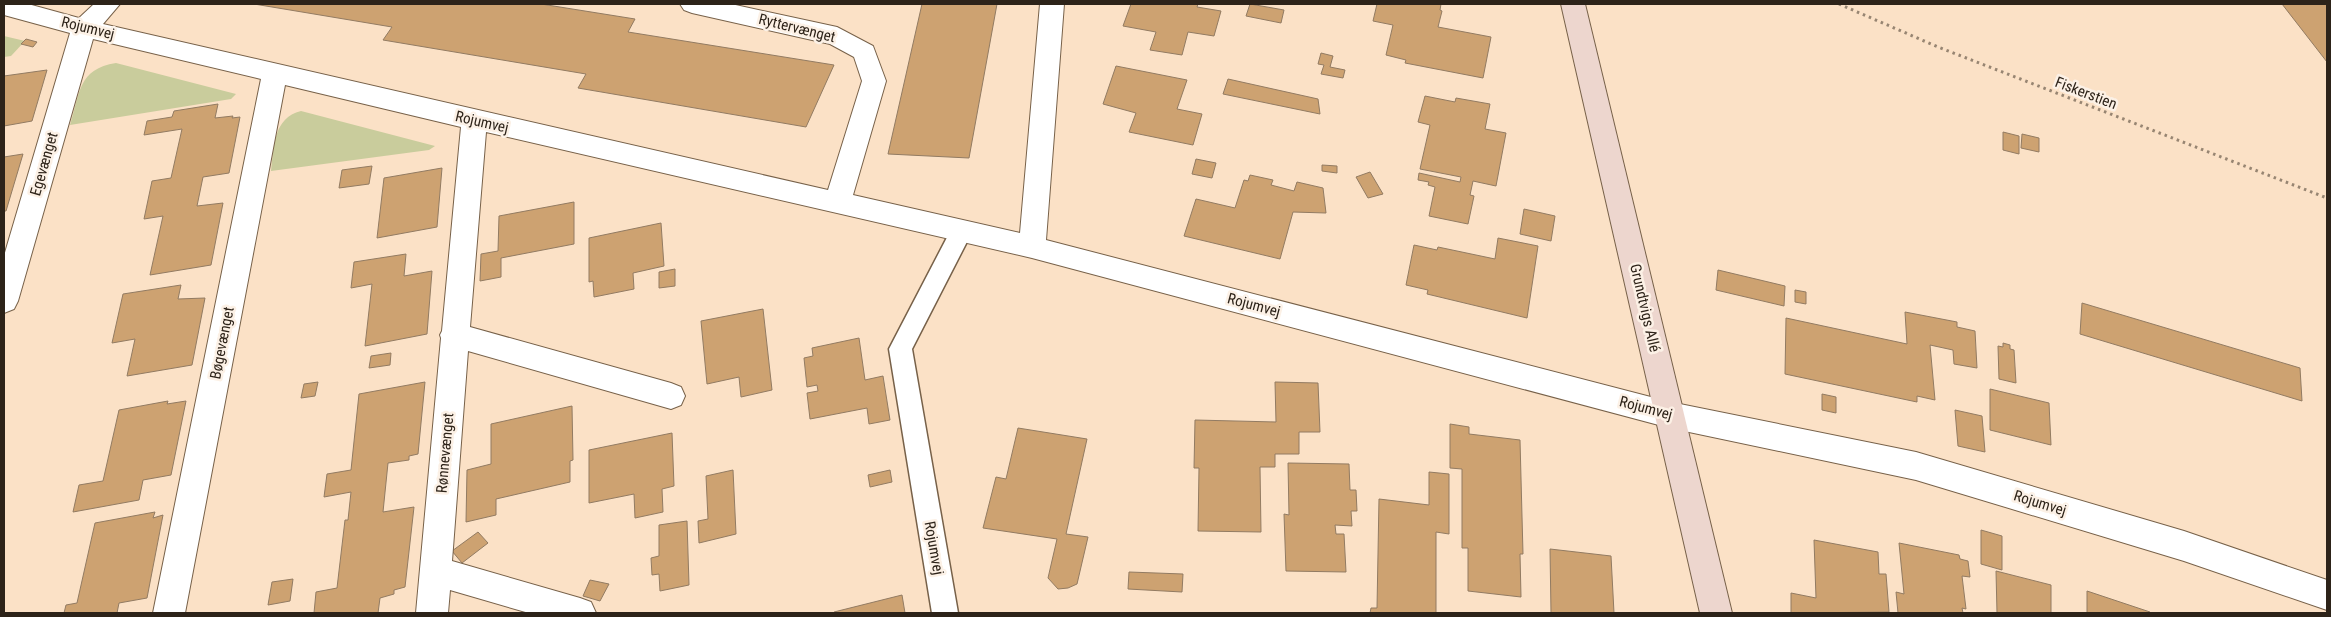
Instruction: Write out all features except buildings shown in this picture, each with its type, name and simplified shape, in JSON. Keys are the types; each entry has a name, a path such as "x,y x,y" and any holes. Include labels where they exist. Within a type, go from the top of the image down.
{"street":[{"path":"84,28 108,4"},
{"name":"Ryttervænget","path":"692,4 837,36 864,52 874,81 838,201"},
{"path":"1032,247 1052,4"},
{"name":"Grundtvigs Allé","path":"1573,4 1716,613"},
{"name":"Rojumvej","path":"4,6 84,28 474,120 838,201 1032,247 1670,415 1916,466 2184,546 2327,595"},
{"name":"Egevænget","path":"4,301 84,28"},
{"name":"Bøgevænget","path":"169,613 274,73"},
{"name":"Rønnevænget","path":"432,613 454,335 474,120"},
{"path":"454,335 671,396"},
{"path":"436,570 580,613"}],"lane":[{"name":"Rojumvej","path":"946,613 900,349 962,230"}],"path":[{"name":"Fiskerstien","path":"1839,4 1938,47 2327,198"}],"green space":[{"path":"4,36 25,41 11,56 4,57"},
{"path":"116,63 236,94 231,99 70,125 82,84 87,77 104,66"},
{"path":"301,111 435,146 429,150 271,171 274,143 280,127 285,120"}]}
